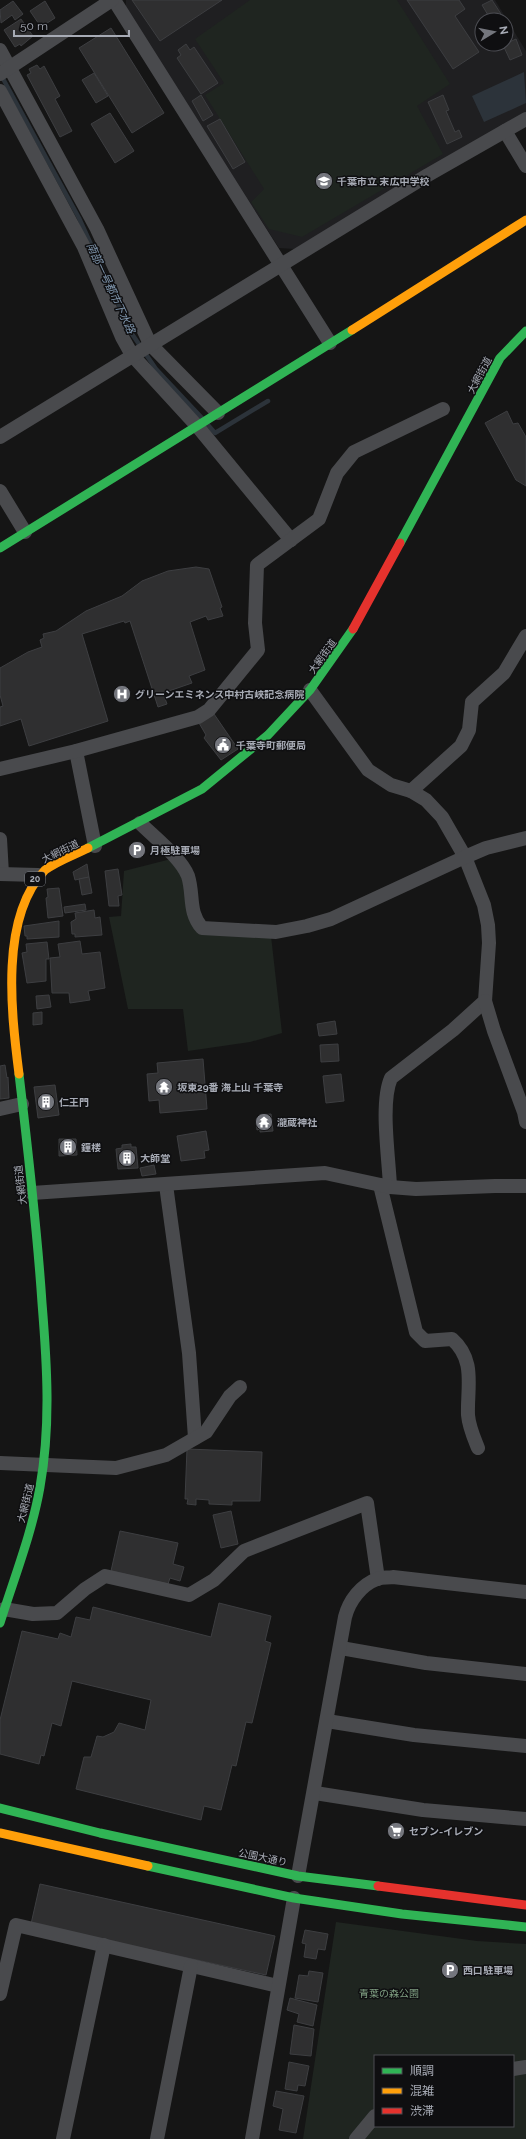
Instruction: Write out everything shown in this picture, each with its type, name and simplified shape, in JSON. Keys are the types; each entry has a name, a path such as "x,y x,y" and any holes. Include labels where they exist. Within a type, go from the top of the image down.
{"street":[{"path":"5,70 113,0 330,343"},
{"path":"0,50 5,70 97,230 141,350 291,540"},
{"path":"0,91 84,247 122,337 141,350 215,415"},
{"path":"0,437 428,175 526,119"},
{"path":"505,131 526,166"},
{"path":"0,548 200,425 526,220"},
{"name":"大網街道","path":"0,1623 32,1524 44,1466 46,1357 40,1256 7,977 7,945 9,932 20,902 38,875 50,867 140,824 202,789 258,743 310,690 352,631 500,358 526,331"},
{"path":"0,769 76,751 198,717 209,710 258,650 255,623 258,565 319,519 337,473 354,452 443,409"},
{"path":"0,491 25,532"},
{"path":"411,791 461,746 469,730 470,707 472,702 504,673 526,636"},
{"path":"310,690 368,770 391,785 411,791 426,800 442,817 465,857 484,905 488,925 489,943 485,1001 494,1031 525,1115"},
{"path":"76,751 95,846"},
{"path":"140,824 175,857 188,875 194,920 202,928 276,932 307,926 331,919 486,848 526,838"},
{"path":"0,839 1,874 38,875"},
{"path":"478,1448 468,1416 469,1381 466,1355 452,1339 425,1341 416,1332 385,1186 386,1104 388,1085 391,1078 453,1030 485,1001"},
{"path":"0,1109 22,1104"},
{"path":"32,1194 325,1174 385,1186 416,1189 526,1186"},
{"path":"166,1185 187,1339 196,1438"},
{"path":"0,1464 116,1468 166,1455 206,1432 230,1396 240,1387"},
{"path":"4,1609 33,1614 57,1613 85,1589 105,1576 189,1595 214,1580 244,1551 367,1503 378,1579"},
{"path":"298,1876 315,1793 348,1608 356,1595 378,1579 393,1577 526,1592"},
{"path":"341,1648 426,1663 526,1674"},
{"path":"327,1722 414,1735 526,1746"},
{"path":"315,1793 422,1810 526,1819"},
{"name":"公園大通り","path":"0,1808 100,1833 298,1876 526,1905"},
{"path":"0,1832 294,1898 410,1915 526,1927"},
{"path":"252,2139 294,1898"},
{"path":"0,1994 16,1925 278,1986"},
{"path":"63,2139 104,1945"},
{"path":"157,2139 191,1966"},
{"path":"514,2069 526,2067"},
{"path":"356,2139 374,2117"}],"shaded area":[{"name":"千葉市立 末広中学校","path":"126,0 495,0 502,12 474,12 474,52 514,52 514,31 526,51 526,114 294,249 279,248 126,9"},
{"path":"524,72 526,103 484,122 472,96"}],"green space":[{"name":"千葉市立 末広中学校","path":"250,0 397,0 450,84 417,106 443,154 302,237 269,229 251,202 264,189 205,95 224,83 195,39"},
{"path":"171,859 182,876 191,924 271,936 282,1033 250,1042 188,1051 183,1009 128,1009 109,917 121,916 124,871"},
{"name":"青葉の森公園","path":"336,1922 477,1941 526,1944 526,2139 303,2139"}],"building":[{"path":"132,0 222,0 160,41"},
{"path":"407,0 459,0 465,9 455,16 474,44 474,52 479,52 453,69"},
{"path":"492,0 500,12 486,12 482,5"},
{"path":"13,1 23,14 15,20 12,15 1,23 0,10"},
{"path":"45,1 55,18 41,27 30,11"},
{"path":"21,19 33,36 21,46 20,44 15,47 4,30"},
{"path":"111,28 164,113 132,133 79,48"},
{"path":"516,39 522,55 510,60 506,52 514,52 514,40"},
{"path":"186,44 190,50 194,47 218,83 201,94 177,58 181,55 178,50"},
{"path":"37,65 40,69 44,66 60,96 55,99 72,131 60,137 27,75 31,73 29,69"},
{"path":"94,73 108,96 96,103 82,80"},
{"path":"201,95 213,115 203,121 192,101"},
{"path":"443,95 449,110 446,111 455,132 459,130 462,137 447,144 428,102"},
{"path":"110,113 134,151 115,163 91,124"},
{"path":"220,119 245,162 233,169 207,126"},
{"path":"507,411 513,424 518,423 526,437 526,486 516,480 485,423"},
{"path":"196,567 209,569 222,607 220,608 223,616 208,620 206,616 190,622 205,670 189,676 192,683 163,693 167,704 158,707 130,621 125,623 124,621 82,634 108,721 29,746 21,719 0,726 0,707 3,706 0,695 0,668 28,652 42,647 40,640 44,638 43,634 56,631 86,611 122,596 142,581 168,571"},
{"path":"214,714 238,749 221,760 204,738 206,735 199,723"},
{"path":"87,864 89,877 75,880 73,872"},
{"path":"118,869 122,895 118,896 119,906 109,906 105,871"},
{"path":"89,877 92,893 82,895 79,879"},
{"path":"59,888 63,916 48,918 46,898 48,897 47,889"},
{"path":"85,904 86,910 65,913 64,907"},
{"path":"94,910 95,918 100,917 102,935 75,937 75,934 72,934 71,922 76,919 75,913"},
{"path":"59,921 59,937 27,939 27,936 25,936 24,926"},
{"path":"80,941 82,954 100,952 105,988 88,991 90,1000 70,1003 69,993 52,993 50,958 60,957 58,944"},
{"path":"47,942 49,959 46,959 46,981 27,983 22,953 27,952 26,944"},
{"path":"49,995 51,1007 37,1009 36,996"},
{"path":"42,1012 42,1024 33,1025 33,1013"},
{"path":"335,1021 337,1034 319,1036 317,1024"},
{"path":"338,1044 339,1061 321,1062 320,1045"},
{"path":"203,1059 207,1109 160,1113 159,1100 149,1101 147,1074 158,1073 157,1063"},
{"path":"5,1065 7,1078 8,1077 9,1098 0,1099 0,1066"},
{"path":"341,1074 344,1101 326,1103 323,1076"},
{"name":"仁王門","path":"55,1085 59,1115 38,1118 34,1087"},
{"path":"271,1114 273,1131 260,1132 260,1129 257,1130 256,1120 259,1120 259,1115"},
{"path":"206,1131 209,1150 204,1151 205,1158 181,1161 177,1136"},
{"name":"鐘楼","path":"59,1139 76,1139 77,1155 59,1156"},
{"name":"大師堂","path":"131,1144 131,1147 136,1147 138,1168 118,1169 116,1149 122,1148 122,1145"},
{"path":"154,1165 156,1174 142,1176 140,1168"},
{"path":"187,1449 262,1452 260,1501 232,1501 232,1505 209,1504 209,1500 196,1499 196,1505 187,1504 188,1499 185,1499"},
{"path":"231,1511 238,1544 221,1548 213,1515"},
{"path":"120,1531 178,1543 173,1564 184,1567 180,1581 170,1578 168,1584 111,1571"},
{"path":"219,1603 271,1616 265,1641 271,1643 252,1723 246,1722 236,1766 232,1765 221,1810 204,1806 201,1820 76,1789 84,1757 91,1757 97,1736 103,1737 114,1732 119,1723 145,1730 151,1700 72,1681 61,1726 52,1723 44,1756 41,1755 39,1764 0,1754 0,1720 22,1631 58,1639 60,1633 71,1637 76,1617 90,1620 93,1607 211,1637"},
{"path":"40,1884 275,1936 266,1975 31,1924"},
{"path":"305,1930 328,1934 325,1950 318,1949 316,1959 304,1957 306,1944 302,1943"},
{"path":"309,1971 323,1973 318,2002 295,1998 299,1975 308,1976"},
{"path":"290,1998 317,2005 313,2026 297,2022 299,2014 287,2010"},
{"path":"294,2025 314,2029 311,2056 290,2054"},
{"path":"289,2062 309,2066 305,2086 298,2085 297,2091 285,2089"},
{"path":"276,2091 304,2096 296,2133 279,2130 283,2109 273,2106"}],"waterway":[{"name":"南部一号都市下水路","path":"1,75 79,218 132,334 156,369 202,418"},
{"name":"南部一号都市下水路","path":"208,425 215,433 268,401"}],"traffic: fast":[{"path":"0,548 352,330"},
{"path":"400,543 500,358 526,331"},
{"path":"88,848 202,789 268,735 310,690 353,629"},
{"path":"0,1623 28,1538 37,1504 46,1441 47,1418 45,1349 40,1274 19,1074"},
{"path":"0,1808 100,1833 298,1876 378,1886"},
{"path":"148,1866 294,1898 402,1914 526,1927"}],"traffic: slow":[{"path":"352,330 526,220"},
{"path":"19,1074 13,1022 12,966 15,939 21,913 31,890 45,870 88,848"},
{"path":"0,1833 148,1866"}],"traffic: jam":[{"path":"353,629 400,543"},
{"path":"378,1886 526,1905"}],"place":[{"name":"千葉市立 末広中学校","path":"324,181"},
{"name":"グリーンエミネンス中村古峡記念病院","path":"122,694"},
{"name":"千葉寺町郵便局","path":"223,745"},
{"name":"月極駐車場","path":"137,850"},
{"name":"坂東29番 海上山 千葉寺","path":"164,1087"},
{"name":"仁王門","path":"46,1102"},
{"name":"瀧蔵神社","path":"264,1122"},
{"name":"鐘楼","path":"68,1147"},
{"name":"大師堂","path":"127,1158"},
{"name":"セブン-イレブン","path":"396,1831"},
{"name":"西口駐車場","path":"450,1970"}]}
